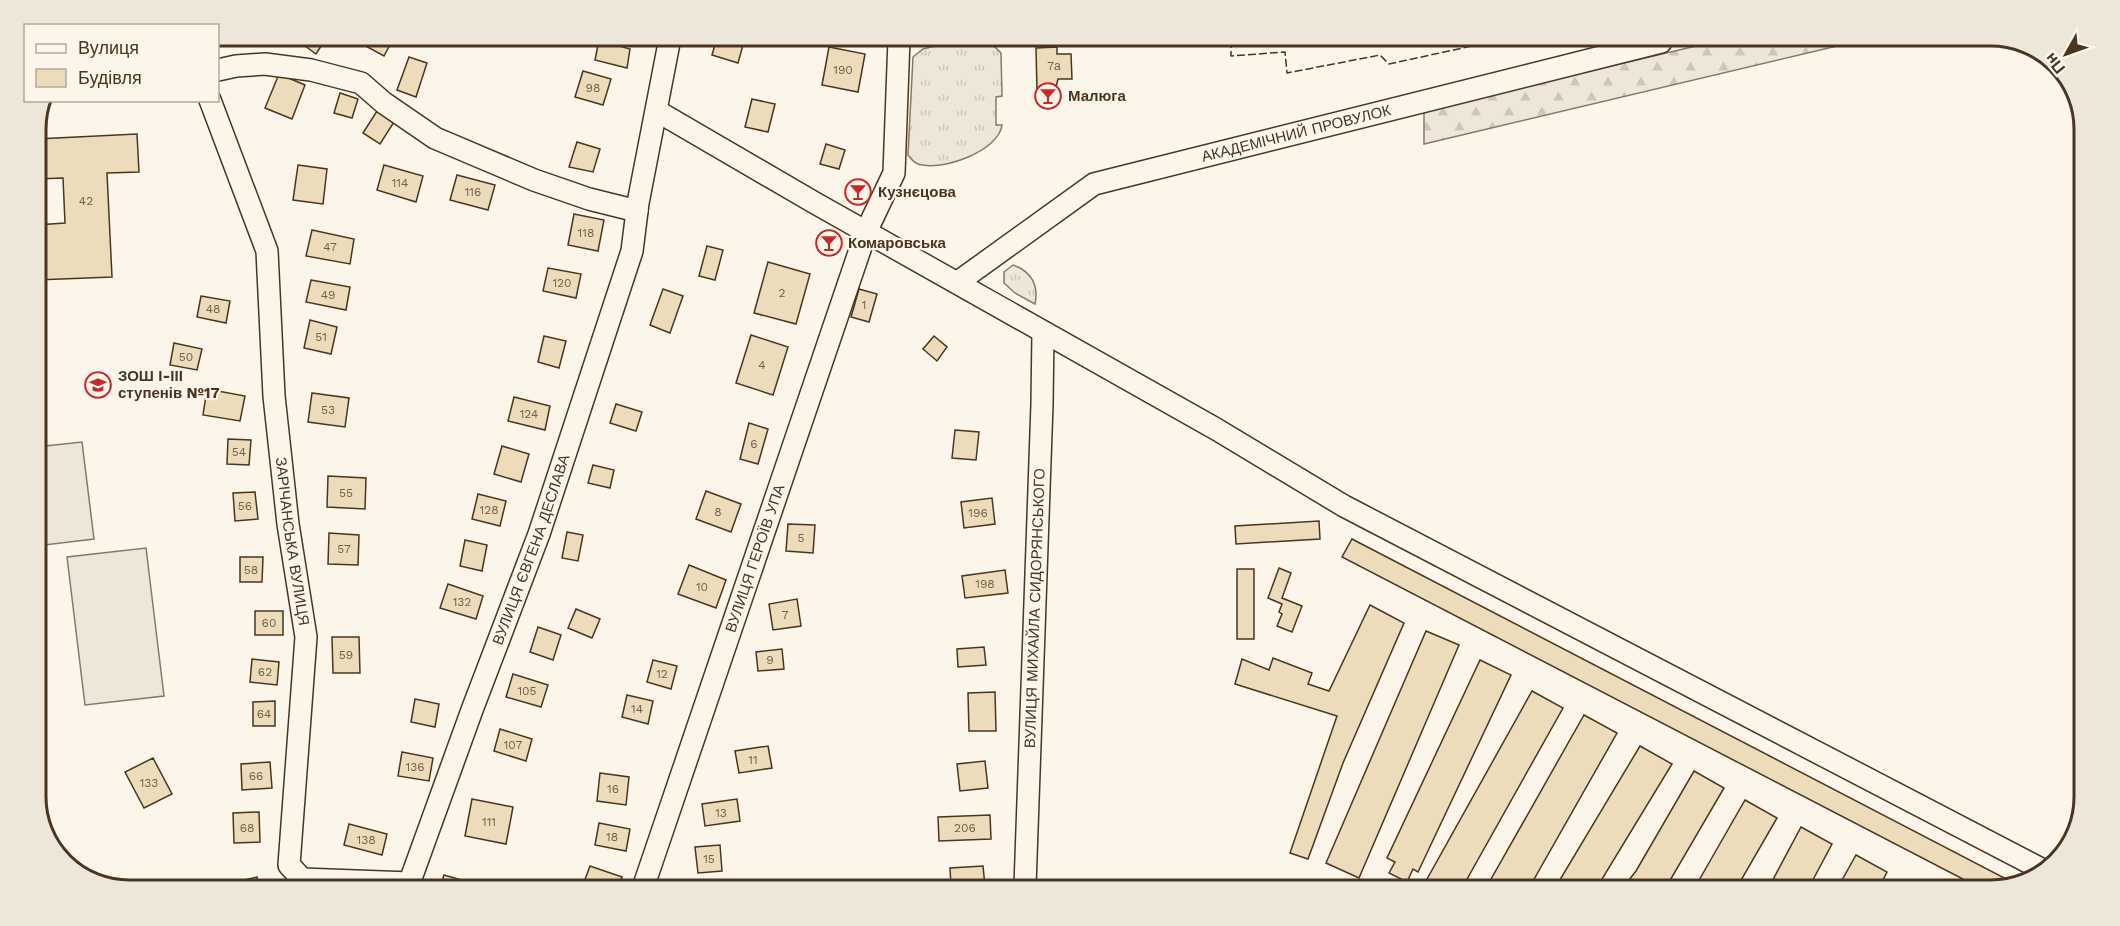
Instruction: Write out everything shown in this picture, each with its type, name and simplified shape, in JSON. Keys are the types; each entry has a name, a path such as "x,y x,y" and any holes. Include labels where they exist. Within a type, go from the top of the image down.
{"street":[{"name":"ВУЛИЦЯ ЄВГЕНА ДЕСЛАВА","path":"411,880 472,710 539,534 632,251 637,211 669,46"},
{"path":"866,232 894,173 899,46"},
{"name":"АКАДЕМІЧНИЙ ПРОВУЛОК","path":"958,282 1094,184 1645,46"},
{"path":"219,70 265,64 311,70 361,83 384,104 435,138 534,180 589,199 637,211"},
{"name":"ЗАРІЧАНСЬКА ВУЛИЦЯ","path":"211,102 267,251 274,396 288,524 306,637 289,865 302,879 324,880"},
{"path":"657,111 866,232 1216,429 1344,506 2035,866"},
{"name":"ВУЛИЦЯ ГЕРОЇВ УПА","path":"646,880 866,232"},
{"name":"ВУЛИЦЯ МИХАЙЛА СИДОРЯНСЬКОГО","path":"1025,880 1043,332"}],"green space":[{"path":"935,46 994,46 1001,53 1002,96 996,97 996,125 1002,125 998,134 980,151 940,165 928,166 916,163 908,155 913,57 923,49"},
{"path":"1696,46 1837,46 1424,144 1424,108 1437,107"},
{"path":"1013,265 1025,271 1035,285 1035,304 1015,293 1004,283 1004,272"},
{"path":"82,442 94,539 47,545 47,446"},
{"path":"146,548 164,696 85,705 67,557"}],"building":[{"path":"305,46 321,46 316,54"},
{"path":"365,46 389,46 384,56"},
{"path":"598,46 620,46 630,49 627,68 595,60"},
{"path":"715,46 743,46 738,63 712,55"},
{"path":"829,47 865,54 858,92 822,85"},
{"path":"1057,47 1057,54 1071,54 1072,79 1058,79 1055,91 1037,91 1036,48"},
{"path":"409,57 427,63 416,97 397,90"},
{"path":"583,71 611,79 603,105 575,97"},
{"path":"279,74 305,85 292,119 265,108"},
{"path":"340,93 358,99 352,118 334,113"},
{"path":"752,99 775,104 768,132 745,127"},
{"path":"377,111 394,122 380,144 363,133"},
{"path":"137,134 139,172 107,173 112,277 47,280 47,224 65,223 63,178 47,179 47,138"},
{"path":"577,142 600,149 593,172 569,167"},
{"path":"826,144 845,150 839,169 820,164"},
{"path":"298,165 327,169 323,204 293,200"},
{"path":"384,165 423,176 416,202 377,190"},
{"path":"457,175 495,185 488,210 450,200"},
{"path":"574,214 604,220 598,251 568,245"},
{"path":"312,230 354,239 350,264 306,256"},
{"path":"707,246 723,250 715,280 699,276"},
{"path":"768,262 810,274 796,324 754,313"},
{"path":"548,268 581,274 576,298 543,291"},
{"path":"311,280 350,287 346,310 306,302"},
{"path":"663,289 683,296 670,333 650,325"},
{"path":"859,289 877,294 869,322 851,317"},
{"path":"201,296 230,301 226,323 197,317"},
{"path":"310,320 337,327 331,354 304,348"},
{"path":"751,335 788,347 773,395 736,383"},
{"path":"544,336 566,341 559,368 538,362"},
{"path":"934,336 947,347 937,361 923,349"},
{"path":"174,343 202,349 197,370 170,365"},
{"path":"207,389 245,396 240,421 203,415"},
{"path":"312,393 349,398 345,427 308,422"},
{"path":"514,397 550,406 545,430 508,421"},
{"path":"616,404 642,412 636,431 610,423"},
{"path":"749,423 768,429 758,464 740,459"},
{"path":"955,430 979,432 976,460 952,458"},
{"path":"228,439 251,440 249,465 227,464"},
{"path":"502,446 529,454 521,482 494,474"},
{"path":"593,465 614,470 610,488 588,483"},
{"path":"328,476 366,478 365,509 327,507"},
{"path":"706,491 741,504 731,532 696,519"},
{"path":"255,492 258,519 235,521 233,493"},
{"path":"478,494 506,501 500,526 472,519"},
{"path":"992,498 995,524 964,528 961,502"},
{"path":"1319,521 1320,539 1236,544 1235,526"},
{"path":"788,524 815,525 813,553 786,551"},
{"path":"567,532 583,535 578,561 562,558"},
{"path":"329,533 359,535 358,565 328,564"},
{"path":"1352,539 2005,878 1965,880 1342,557"},
{"path":"465,540 487,545 482,571 460,566"},
{"path":"240,557 263,557 262,582 240,582"},
{"path":"689,565 726,580 716,608 678,594"},
{"path":"1279,568 1291,573 1282,598 1302,606 1292,632 1277,626 1282,614 1279,612 1282,604 1268,598"},
{"path":"1237,569 1254,569 1254,639 1237,639"},
{"path":"1005,570 1008,593 965,598 962,576"},
{"path":"448,584 483,596 476,619 440,608"},
{"path":"797,599 801,626 773,630 769,604"},
{"path":"1370,605 1404,623 1343,763 1308,859 1290,853 1337,716 1235,684 1242,659 1269,670 1273,658 1312,673 1308,684 1329,691"},
{"path":"576,609 600,619 592,638 568,628"},
{"path":"255,611 283,611 283,635 255,635"},
{"path":"538,627 561,635 553,660 530,652"},
{"path":"1426,631 1459,645 1359,878 1326,863"},
{"path":"332,637 359,637 360,673 333,673"},
{"path":"984,647 986,665 958,667 957,649"},
{"path":"782,649 784,669 758,671 756,652"},
{"path":"252,659 279,662 277,685 250,682"},
{"path":"653,660 677,666 671,689 647,682"},
{"path":"1480,660 1511,675 1418,872 1413,869 1408,880 1403,880 1389,873 1395,862 1387,858"},
{"path":"513,674 548,685 541,707 506,697"},
{"path":"1532,691 1563,708 1466,880 1426,880"},
{"path":"995,692 996,731 969,731 968,693"},
{"path":"627,695 653,701 648,724 622,717"},
{"path":"415,699 439,704 435,727 411,722"},
{"path":"275,701 275,726 253,726 253,702"},
{"path":"1584,715 1617,733 1534,880 1491,880"},
{"path":"500,729 532,739 526,761 494,751"},
{"path":"768,746 772,768 739,773 735,751"},
{"path":"1640,746 1672,764 1601,880 1560,880"},
{"path":"402,752 433,758 429,781 398,776"},
{"path":"153,758 172,794 144,808 125,772"},
{"path":"985,761 988,788 960,791 957,764"},
{"path":"270,762 272,788 242,790 241,764"},
{"path":"1694,771 1724,788 1670,880 1629,880"},
{"path":"600,773 629,777 626,805 597,801"},
{"path":"472,799 513,807 506,844 465,836"},
{"path":"737,799 740,821 705,826 702,804"},
{"path":"1745,800 1777,818 1741,880 1699,880"},
{"path":"259,812 260,842 234,843 233,813"},
{"path":"990,815 991,839 939,841 938,817"},
{"path":"599,823 630,829 626,851 595,845"},
{"path":"349,824 387,834 382,855 344,845"},
{"path":"1801,827 1832,844 1813,880 1773,880"},
{"path":"720,845 722,871 698,873 695,847"},
{"path":"1856,855 1887,872 1883,880 1842,880"},
{"path":"590,866 622,877 621,880 585,880"},
{"path":"983,866 984,880 951,880 950,868"},
{"path":"444,875 461,880 442,880"}],"fence":[{"path":"1231,46 1231,56 1285,52 1287,73 1380,55 1389,64 1472,46"}],"place":[{"name":"Малюга","path":"1048,96"},
{"name":"Кузнєцова","path":"858,192"},
{"name":"Комаровська","path":"829,243"},
{"name":"ЗОШ І-ІІІ ступенів №17","path":"98,385"}]}
